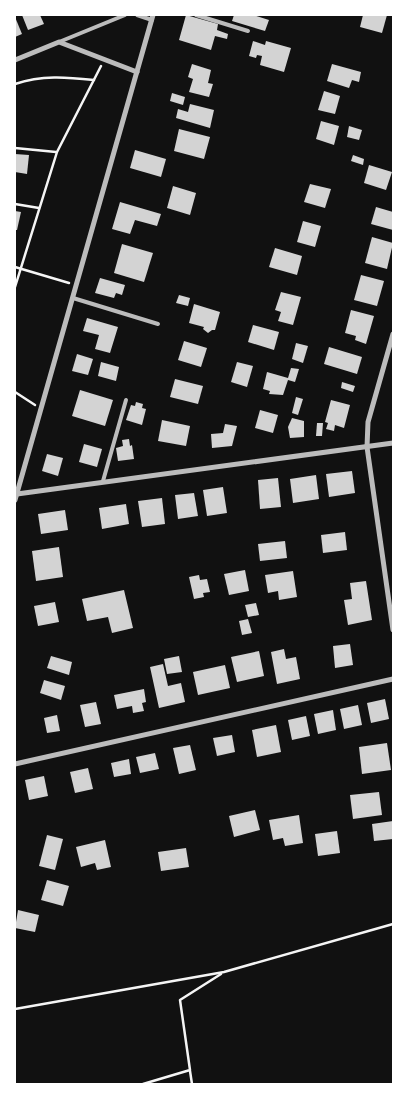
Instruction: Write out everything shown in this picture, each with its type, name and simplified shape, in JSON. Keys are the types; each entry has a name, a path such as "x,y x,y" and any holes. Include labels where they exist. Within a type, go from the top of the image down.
{"street":[{"path":"153,17 16,497 103,482 393,443"},
{"path":"15,60 59,42 137,72"},
{"path":"393,334 368,422 367,447 393,630"},
{"path":"15,764 393,679"}],"lane":[{"path":"59,42 125,15"},
{"path":"137,15 153,17"},
{"path":"196,15 248,31"},
{"path":"73,298 158,324"},
{"path":"103,482 126,400"}],"path":[{"path":"15,287 56,152 104,60"},
{"path":"100,68 108,71"},
{"path":"15,84 36,77 54,76 94,80"},
{"path":"15,148 56,152"},
{"path":"15,204 39,208"},
{"path":"15,267 77,285"},
{"path":"15,392 41,408"},
{"path":"15,1009 224,972 393,924"},
{"path":"192,1084 180,1000 224,972"},
{"path":"143,1084 190,1070"}],"building":[{"path":"22,15 40,15 44,24 28,30"},
{"path":"186,15 218,24 217,30 228,34 227,39 215,36 211,50 179,40"},
{"path":"234,15 253,15 269,20 265,31 232,21"},
{"path":"363,15 387,15 382,33 360,27"},
{"path":"15,17 22,34 15,37"},
{"path":"253,41 265,45 266,41 291,48 284,72 260,65 262,56 257,55 256,58 249,56"},
{"path":"192,64 211,70 208,83 213,84 209,97 189,92 193,79 188,77"},
{"path":"332,64 361,72 359,82 352,80 349,88 327,81"},
{"path":"324,91 340,96 335,114 318,110"},
{"path":"172,93 185,97 183,105 170,101"},
{"path":"190,104 214,110 210,128 176,118 178,109 188,112"},
{"path":"321,121 339,126 334,145 316,139"},
{"path":"349,126 362,130 359,140 347,137"},
{"path":"179,129 210,137 204,159 174,151"},
{"path":"135,150 166,159 161,177 130,168"},
{"path":"15,154 29,155 27,174 15,172"},
{"path":"353,155 364,159 363,165 351,161"},
{"path":"369,165 392,172 386,190 364,183"},
{"path":"310,184 331,189 325,208 304,202"},
{"path":"173,186 196,193 190,215 167,208"},
{"path":"120,202 161,214 157,226 135,220 130,234 112,229"},
{"path":"376,207 393,212 393,230 371,224"},
{"path":"15,211 21,212 17,230 15,230"},
{"path":"303,221 321,226 315,247 297,242"},
{"path":"372,237 393,243 387,269 365,263"},
{"path":"122,244 153,253 144,282 114,273"},
{"path":"275,248 302,256 297,275 269,267"},
{"path":"361,275 384,281 377,306 354,300"},
{"path":"100,278 125,285 122,295 116,293 114,298 95,293"},
{"path":"281,292 301,297 293,325 278,321 281,312 275,310"},
{"path":"179,295 190,298 188,306 176,303"},
{"path":"194,304 220,312 215,330 208,333 203,329 204,327 189,323"},
{"path":"351,310 374,316 366,344 355,340 356,336 345,333"},
{"path":"87,318 118,327 110,353 95,349 99,335 83,331"},
{"path":"253,325 279,332 274,350 248,342"},
{"path":"184,341 207,348 201,367 178,360"},
{"path":"296,343 308,346 303,363 292,359"},
{"path":"329,347 362,357 357,374 324,364"},
{"path":"77,354 93,359 88,375 72,371"},
{"path":"101,362 119,367 116,381 98,376"},
{"path":"237,362 253,366 247,387 231,382"},
{"path":"291,368 299,369 295,382 288,380 283,395 269,394 270,391 263,389 267,372 288,378"},
{"path":"175,379 203,386 198,404 170,397"},
{"path":"342,382 355,386 353,392 341,388"},
{"path":"80,390 113,400 105,426 72,416"},
{"path":"296,397 303,399 298,415 292,413"},
{"path":"331,400 350,405 344,428 335,425 334,431 326,429 328,423 325,422"},
{"path":"136,402 143,404 142,408 146,409 142,425 126,420 131,405 135,406"},
{"path":"260,410 278,415 273,433 255,428"},
{"path":"292,418 304,421 304,437 290,438 288,427"},
{"path":"162,420 190,426 186,446 158,441"},
{"path":"317,423 323,423 322,436 316,436"},
{"path":"225,424 237,426 232,446 212,448 211,434 223,433"},
{"path":"129,439 134,459 118,461 116,448 123,446 122,440"},
{"path":"84,444 102,449 97,467 79,462"},
{"path":"47,454 63,458 58,476 42,471"},
{"path":"352,471 355,493 329,497 326,474"},
{"path":"316,475 319,499 293,503 290,479"},
{"path":"278,478 281,507 260,509 258,480"},
{"path":"223,487 227,513 207,516 203,490"},
{"path":"194,493 198,516 178,519 175,495"},
{"path":"162,498 165,524 142,527 138,501"},
{"path":"126,504 129,524 102,529 99,508"},
{"path":"65,510 68,530 41,534 38,514"},
{"path":"345,532 347,550 323,553 321,535"},
{"path":"285,541 287,558 260,561 258,544"},
{"path":"59,547 63,577 36,581 32,551"},
{"path":"245,570 249,591 229,595 224,574"},
{"path":"293,571 297,597 279,600 278,591 268,593 265,575"},
{"path":"199,575 200,580 207,579 210,592 203,593 204,597 194,599 189,577"},
{"path":"366,581 372,620 348,625 344,600 352,599 350,583"},
{"path":"124,590 133,628 112,633 108,617 87,621 82,599"},
{"path":"55,602 59,622 38,626 34,606"},
{"path":"256,603 259,615 248,617 245,605"},
{"path":"248,619 252,633 242,635 239,621"},
{"path":"350,644 353,665 335,668 333,646"},
{"path":"284,649 286,659 296,657 300,679 277,684 271,652"},
{"path":"259,651 264,676 237,682 231,657"},
{"path":"51,656 72,662 69,675 47,668"},
{"path":"179,656 182,672 167,674 164,659"},
{"path":"163,664 168,686 181,683 185,702 159,708 150,667"},
{"path":"225,665 230,688 198,695 193,672"},
{"path":"44,680 65,686 61,700 40,693"},
{"path":"144,689 146,702 142,703 144,711 133,713 132,706 117,709 114,695"},
{"path":"385,699 389,719 371,723 367,703"},
{"path":"96,702 101,724 85,727 80,705"},
{"path":"358,705 362,725 344,729 340,709"},
{"path":"333,710 336,730 318,734 314,714"},
{"path":"57,715 60,731 47,733 44,718"},
{"path":"306,716 310,736 292,740 288,720"},
{"path":"276,725 281,752 257,757 252,730"},
{"path":"232,735 235,752 217,756 213,738"},
{"path":"387,743 391,770 362,774 359,747"},
{"path":"190,745 196,770 179,774 173,748"},
{"path":"155,753 159,769 140,773 136,757"},
{"path":"129,759 131,774 114,777 111,763"},
{"path":"88,768 93,789 75,793 70,772"},
{"path":"44,776 48,796 29,800 25,780"},
{"path":"379,792 382,815 353,819 350,795"},
{"path":"255,810 260,830 234,837 229,816"},
{"path":"299,815 303,843 285,846 283,838 273,840 269,820"},
{"path":"393,821 393,839 374,841 372,824"},
{"path":"337,831 340,853 318,856 315,834"},
{"path":"47,835 63,839 55,870 39,866"},
{"path":"105,840 111,867 97,870 95,863 81,867 76,847"},
{"path":"186,848 189,867 161,871 158,852"},
{"path":"47,880 69,886 63,906 41,900"},
{"path":"18,910 39,915 35,932 15,928"}]}
